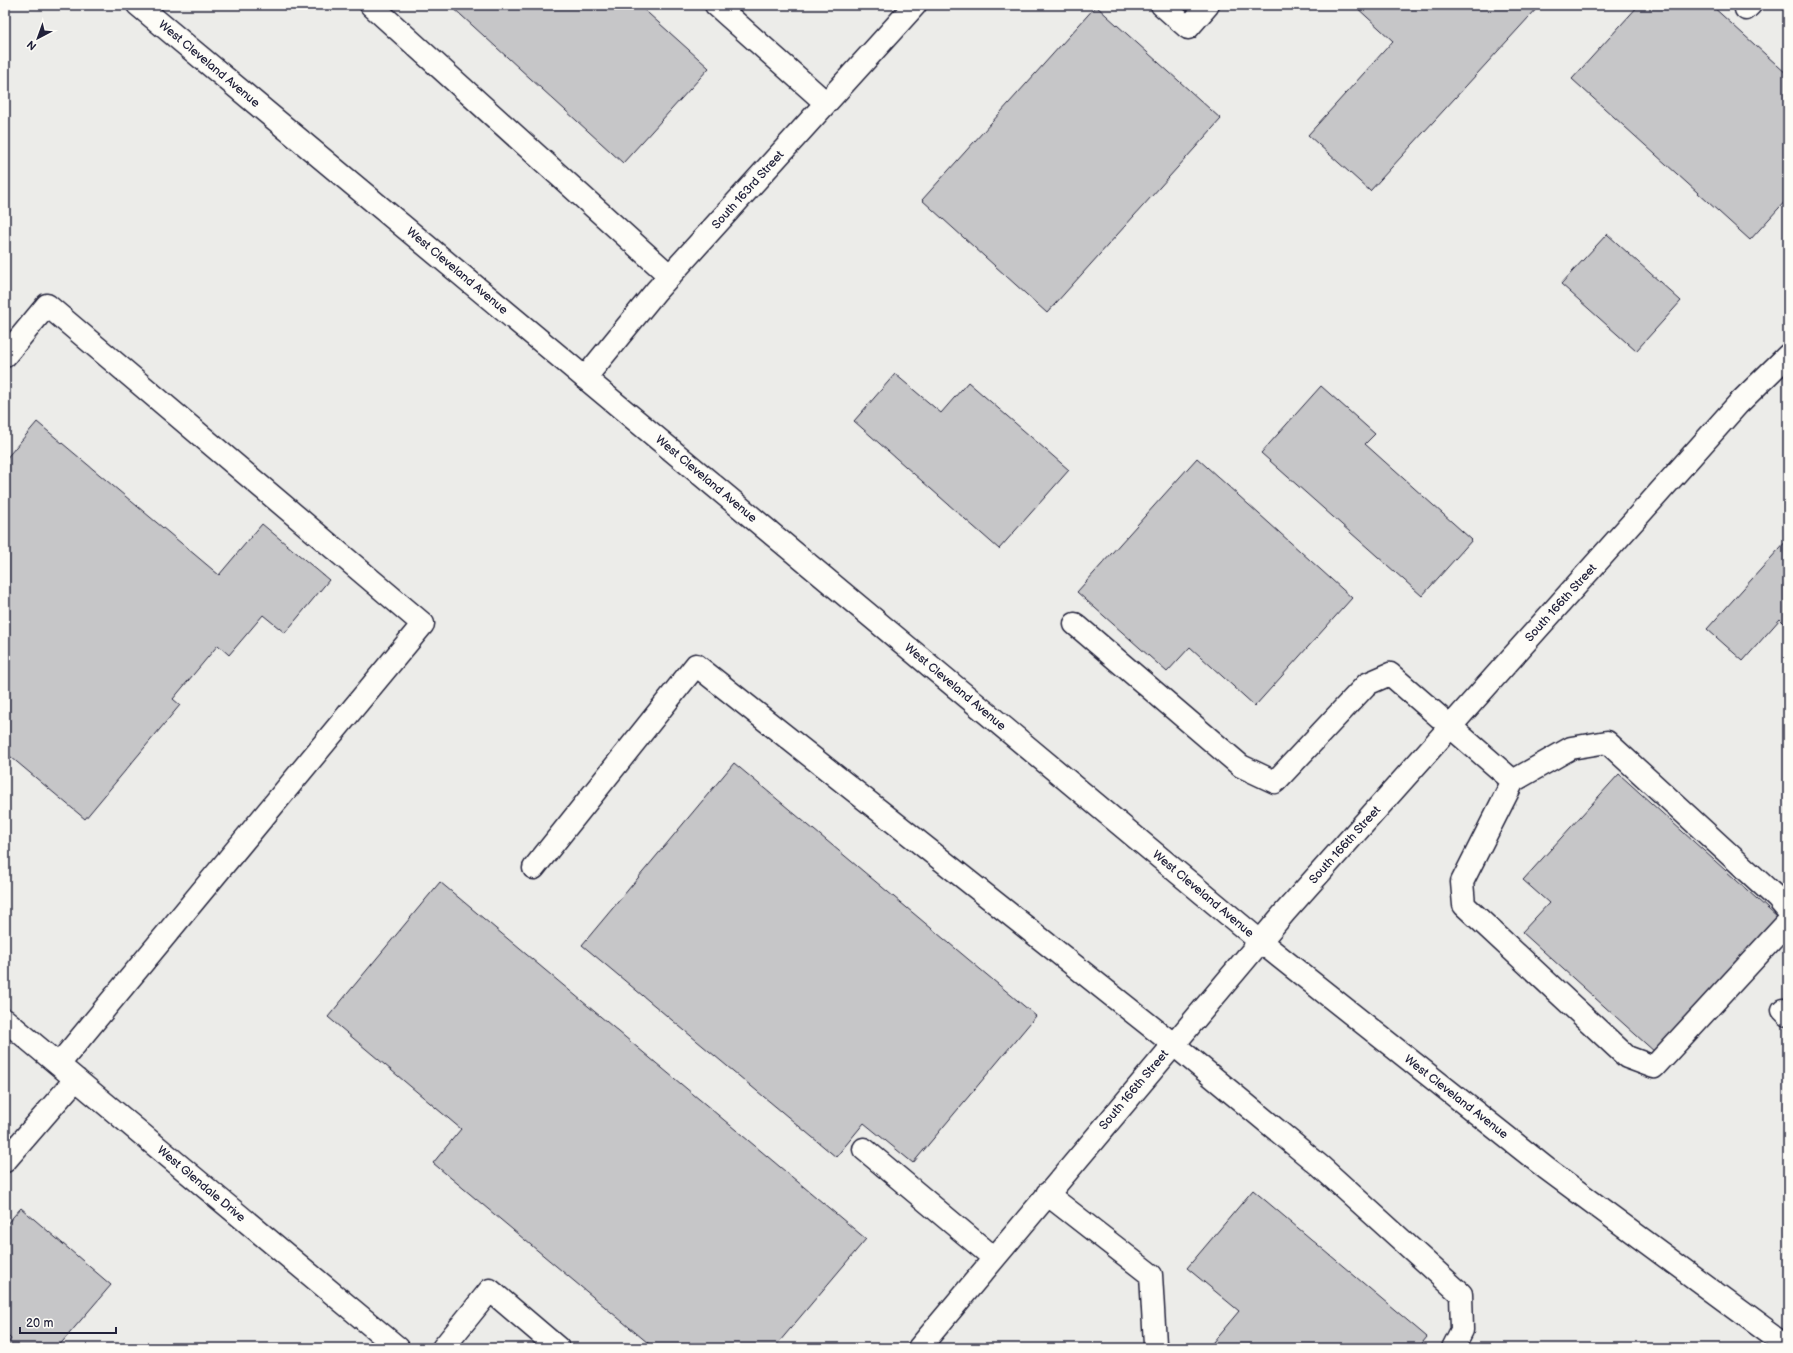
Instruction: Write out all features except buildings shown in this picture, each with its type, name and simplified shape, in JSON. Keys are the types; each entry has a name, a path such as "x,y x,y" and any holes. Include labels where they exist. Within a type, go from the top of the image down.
{"street":[{"name":"West Cleveland Avenue","path":"138,5 1261,942 1547,1169 1788,1347"},
{"path":"371,5 670,276"},
{"path":"716,5 826,103"},
{"name":"South 163rd Street","path":"585,378 670,276 916,5"},
{"path":"1162,5 1188,28 1208,5"},
{"path":"5,356 48,305 423,624 59,1064"},
{"name":"South 166th Street","path":"918,1348 1285,912 1738,404 1788,355"},
{"path":"1075,624 1241,766 1275,782 1367,684 1390,674 1513,781"},
{"path":"534,868 696,665 1173,1044 1320,1166 1461,1294 1462,1330 1453,1348"},
{"path":"1788,910 1778,898 1607,742 1571,748 1513,781 1462,882 1464,905 1627,1057 1654,1067 1788,922"},
{"name":"West Glendale Drive","path":"5,1020 398,1348"},
{"path":"5,1161 76,1079"},
{"path":"864,1149 994,1258"},
{"path":"1048,1194 1151,1275 1155,1344 1157,1348"},
{"path":"443,1348 490,1290 558,1348"}],"shaded area":[{"path":"5,5 1788,5 1788,1348 5,1348"}]}
